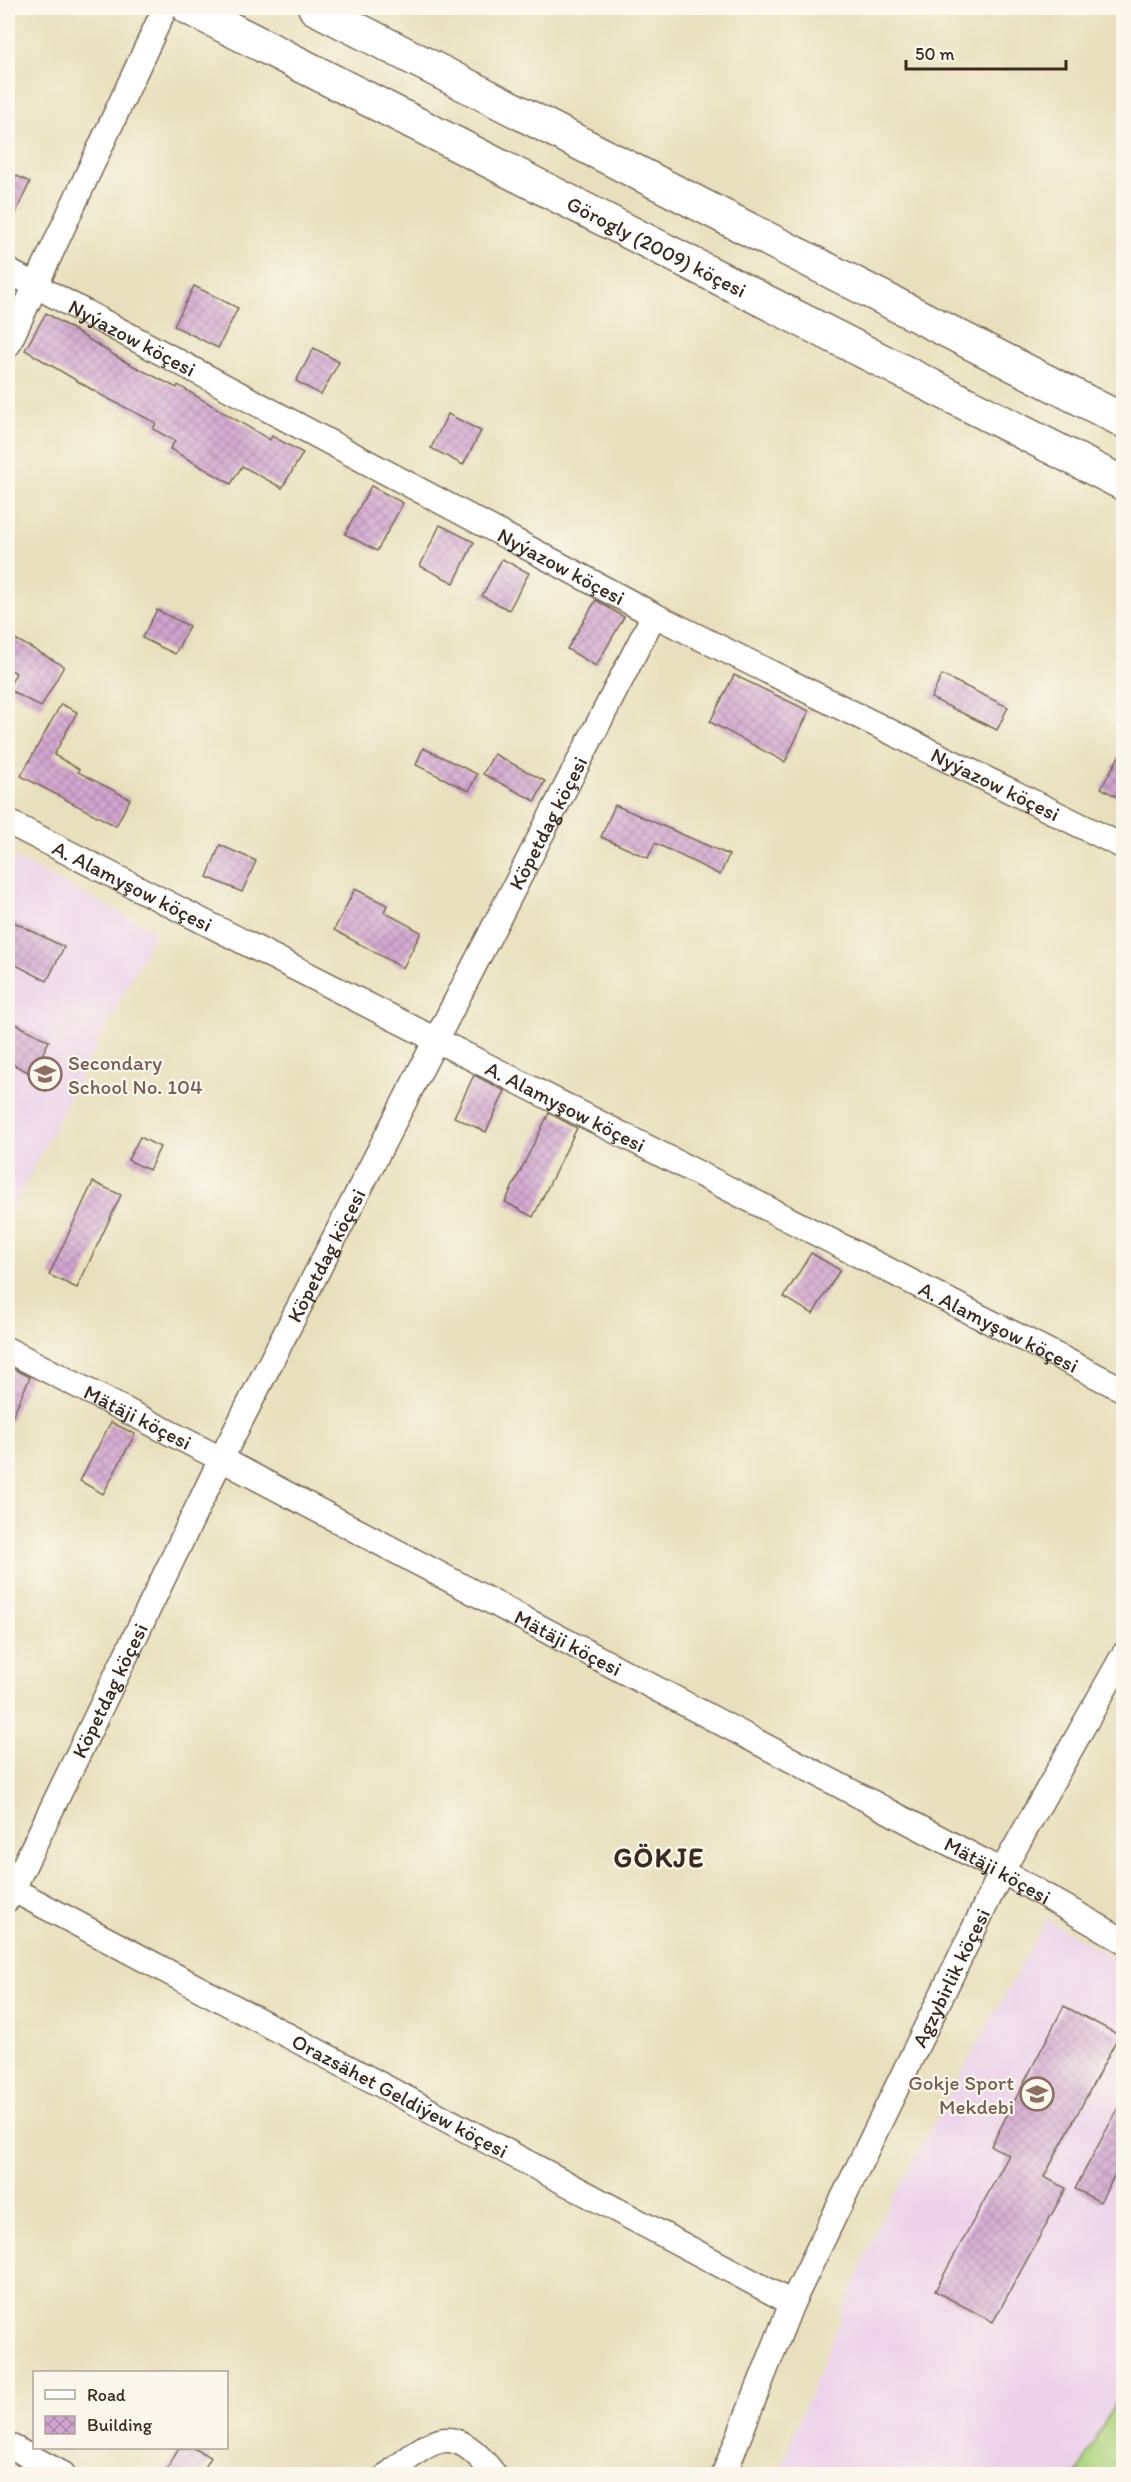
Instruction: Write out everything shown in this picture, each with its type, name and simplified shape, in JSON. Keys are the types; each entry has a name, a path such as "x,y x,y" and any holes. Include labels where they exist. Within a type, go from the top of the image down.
{"main road":[{"name":"Görogly (2009) köçesi","path":"189,8 1124,484"},
{"path":"315,8 1124,421"}],"street":[{"path":"8,345 165,8"},
{"name":"Nyýazow köçesi","path":"8,271 654,615 1124,847"},
{"name":"Köpetdag köçesi","path":"9,1892 221,1459 654,615"},
{"name":"A. Alamyşow köçesi","path":"8,822 1124,1390"},
{"name":"Mätäji köçesi","path":"8,1350 221,1459 1002,1871 1124,1941"},
{"name":"Agzybirlik köçesi","path":"724,2475 792,2303 1002,1871 1124,1654"},
{"name":"Orazsähet Geldiýew köçesi","path":"9,1892 792,2303"},
{"path":"389,2475 425,2446 449,2440 472,2449 494,2475"},
{"path":"8,2445 63,2475"}],"shaded area":[{"name":"Secondary School No. 104","path":"8,855 156,931 8,1217"},
{"name":"Gokje Sport Mekdebi","path":"1047,1919 1123,1964 1123,2474 778,2474 879,2223"}],"green space":[{"path":"1123,2388 1123,2474 1077,2474"}],"building":[{"path":"8,172 30,182 8,229"},
{"path":"194,286 238,308 218,348 174,326"},
{"path":"46,313 122,360 177,388 178,385 270,440 272,436 303,453 282,488 242,466 231,484 170,449 175,441 153,429 156,423 101,395 25,350"},
{"path":"314,348 339,362 321,395 296,381"},
{"path":"448,414 481,431 463,465 431,448"},
{"path":"371,486 403,503 377,551 345,534"},
{"path":"440,525 474,542 454,583 420,566"},
{"path":"502,559 529,573 509,610 482,596"},
{"path":"596,600 624,617 596,666 567,649"},
{"path":"157,610 189,626 175,654 142,638"},
{"path":"8,635 64,666 41,707 8,689 16,673 8,668"},
{"path":"734,675 809,711 785,762 710,722"},
{"path":"942,675 1008,707 997,730 931,698"},
{"path":"61,704 77,712 54,755 79,769 78,772 130,799 116,826 21,776"},
{"path":"423,748 477,774 469,791 416,765"},
{"path":"1124,748 1124,801 1101,788"},
{"path":"494,754 545,781 535,801 483,774"},
{"path":"615,805 729,855 720,875 655,843 648,858 601,837"},
{"path":"220,845 256,861 242,892 207,877"},
{"path":"355,889 387,905 384,912 421,932 403,968 334,930"},
{"path":"8,919 64,947 47,981 8,961"},
{"path":"8,1020 49,1041 32,1074 8,1062"},
{"path":"474,1075 505,1091 486,1132 454,1117"},
{"path":"549,1113 577,1128 533,1217 505,1202"},
{"path":"140,1137 160,1147 149,1170 128,1160"},
{"path":"93,1182 121,1195 77,1288 49,1275"},
{"path":"811,1253 840,1270 813,1314 784,1297"},
{"path":"8,1366 30,1377 8,1426"},
{"path":"111,1422 135,1434 103,1494 80,1481"},
{"path":"1064,2006 1119,2035 1044,2177 1066,2188 993,2322 935,2291 1009,2155 991,2146"},
{"path":"1124,2097 1124,2158 1100,2202 1075,2189"},
{"path":"178,2449 195,2449 211,2457 201,2475 164,2475"}],"place":[{"name":"Secondary School No. 104","path":"45,1074"},
{"name":"Gokje Sport Mekdebi","path":"1037,2094"}],"district":[{"name":"GÖKJE","path":"659,1857"}]}
